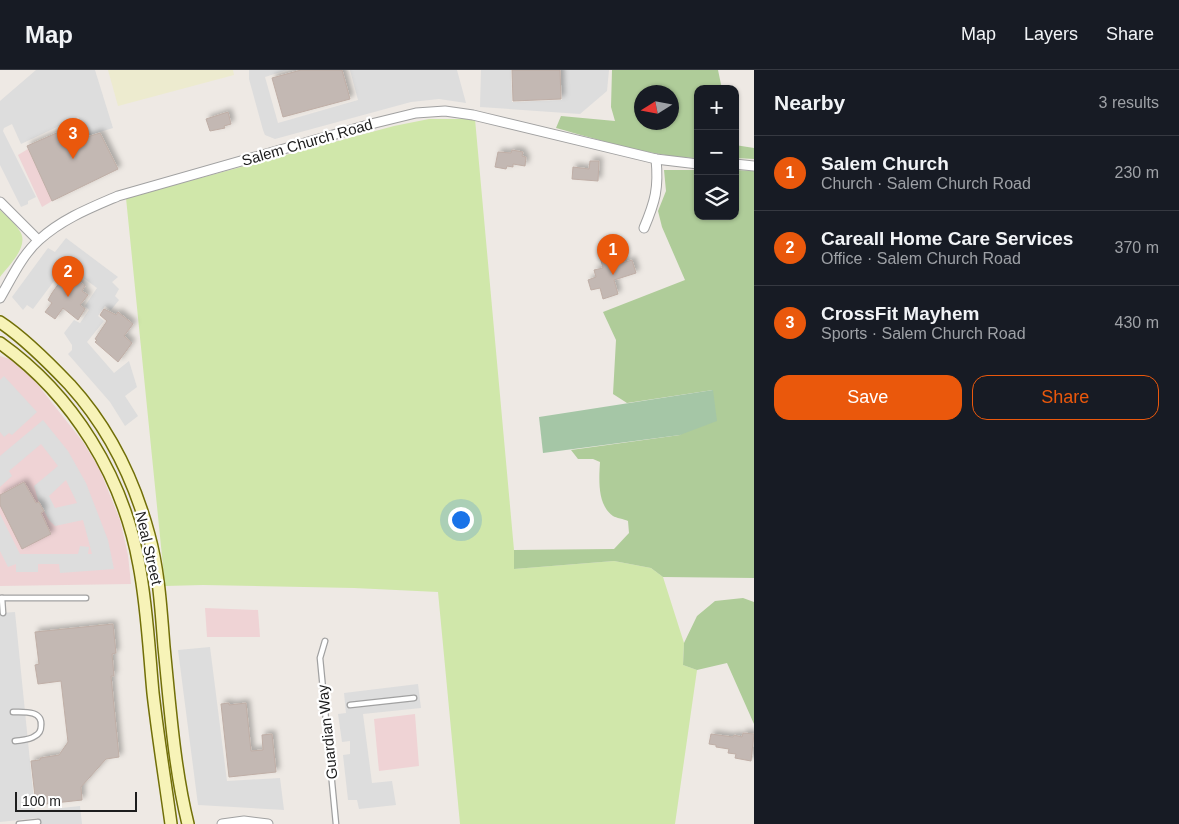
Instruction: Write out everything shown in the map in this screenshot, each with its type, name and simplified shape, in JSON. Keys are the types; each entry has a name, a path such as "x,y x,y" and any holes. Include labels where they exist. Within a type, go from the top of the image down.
{"main road":[{"name":"Neal Street","path":"0,322 53,366 87,404 126,469 149,535 159,588 176,754 188,824"},
{"name":"Neal Street","path":"0,342 49,384 72,410 96,447 124,506 140,565 153,696 171,824"},
{"path":"96,447 110,440"}],"street":[{"name":"Salem Church Road","path":"0,298 18,266 38,240 64,221 89,208 118,196 416,113 445,112 473,115 656,159 694,164"},
{"path":"644,228 657,190 656,159"},
{"path":"739,164 754,166"},
{"path":"0,202 38,240"},
{"path":"222,824 244,821 268,824"}],"lane":[{"path":"3,613 1,598 86,598"},
{"name":"Guardian Way","path":"325,641 320,658 336,824"},
{"path":"350,705 414,698"},
{"path":"12,712 32,712 42,722 41,730 36,736 15,741"},
{"path":"19,824 38,822"}],"shaded area":[{"path":"36,70 95,70 113,128 87,136 78,117 21,144 12,124 4,128 3,131 36,197 21,207 0,165 0,101"},
{"path":"108,70 233,70 234,75 118,106"},
{"path":"249,70 287,70 265,77 278,123 358,100 350,70 457,70 466,103 439,99 411,102 275,139 265,135 263,130 249,79"},
{"path":"481,70 511,70 512,102 562,100 561,70 609,70 607,91 580,114 480,107"},
{"path":"28,149 52,201 42,207 18,155"},
{"path":"66,238 118,277 112,282 119,289 115,296 119,300 111,310 105,306 98,316 104,321 87,342 114,373 129,361 137,387 125,396 138,416 125,426 110,402 68,354 72,350 72,345 64,333 74,320 80,323 89,310 85,306 97,288 66,265 33,309 27,305 23,310 12,297 48,248 55,252"},
{"path":"0,356 10,359 34,380 83,442 99,468 120,520 128,555 131,584 0,586"},
{"path":"4,376 37,412 12,435 9,433 4,437 0,432 0,380"},
{"path":"43,420 68,451 86,483 108,540 114,569 60,573 59,564 38,564 38,572 16,572 16,564 8,567 0,551 0,514 20,554 78,554 80,546 89,547 88,554 92,554 83,520 55,526 49,520 38,500 34,486 58,466 41,444 9,471 12,476 0,487 0,456","holes":["66,480 77,503 55,508 49,496"]},
{"path":"205,608 258,610 260,637 207,637"},
{"path":"15,612 35,811 80,806 82,824 38,824 37,818 0,822 0,613"},
{"path":"210,647 227,781 280,778 284,810 198,805 178,650"},
{"path":"418,684 421,708 363,714 372,783 392,781 396,805 359,809 357,800 348,800 343,755 350,754 350,741 342,742 338,714 346,713 344,693"},
{"path":"415,714 419,766 379,771 374,719"}],"green space":[{"path":"612,70 718,70 721,85 694,85 694,158 644,151 556,128 561,116 615,121 611,107"},
{"path":"429,119 475,119 514,550 514,569 614,561 651,568 663,577 684,643 683,665 697,670 675,824 460,824 438,592 354,588 165,586 126,198 394,126"},
{"path":"739,146 754,148 754,159 739,158"},
{"path":"664,170 694,170 694,220 739,220 739,170 754,171 754,578 663,577 651,568 614,561 514,569 514,550 614,549 629,533 628,521 613,516 604,505 600,491 600,462 593,459 578,459 571,450 680,435 713,390 627,403 613,394 616,340 603,312 685,280 662,227 658,211 666,191"},
{"path":"0,210 17,227 22,236 22,242 17,255 0,277"},
{"path":"713,390 717,421 680,435 543,453 539,417"},
{"path":"743,598 754,602 754,724 727,663 697,670 683,665 684,643 697,616 715,601"}],"building":[{"path":"301,70 342,70 350,99 283,117 272,78"},
{"path":"512,70 560,70 561,99 513,101"},
{"path":"228,112 231,124 224,126 225,128 210,131 206,119"},
{"path":"80,126 87,137 100,133 118,169 52,201 27,146 61,131 62,133"},
{"path":"512,150 523,152 522,156 526,157 525,166 513,164 513,167 507,166 506,169 495,167 498,152 511,153"},
{"path":"590,161 599,161 598,181 572,179 573,167 589,169"},
{"path":"618,252 622,263 632,260 636,273 614,280 618,294 603,299 600,288 591,290 588,280 596,277 594,270 603,268 600,257"},
{"path":"67,272 85,286 82,291 88,295 80,305 85,309 78,320 63,308 55,319 45,312 52,303 48,300"},
{"path":"104,309 116,315 118,312 133,324 124,336 132,343 118,362 95,342 107,321 100,315"},
{"path":"24,482 36,503 39,502 44,511 41,513 51,534 22,549 0,505 0,495"},
{"path":"113,624 116,653 112,654 114,676 111,676 119,757 106,759 81,787 82,800 36,805 31,761 59,755 68,742 61,681 38,684 35,665 39,664 35,632"},
{"path":"229,703 229,705 246,703 251,751 263,750 262,735 272,734 276,772 229,777 221,704"},
{"path":"743,733 754,734 751,761 735,758 736,754 728,753 729,749 709,744 711,734 742,737"}],"place":[{"name":"CrossFit Mayhem","path":"73,159"},
{"name":"Salem Church","path":"613,275"},
{"name":"Careall Home Care Services","path":"68,297"}]}
